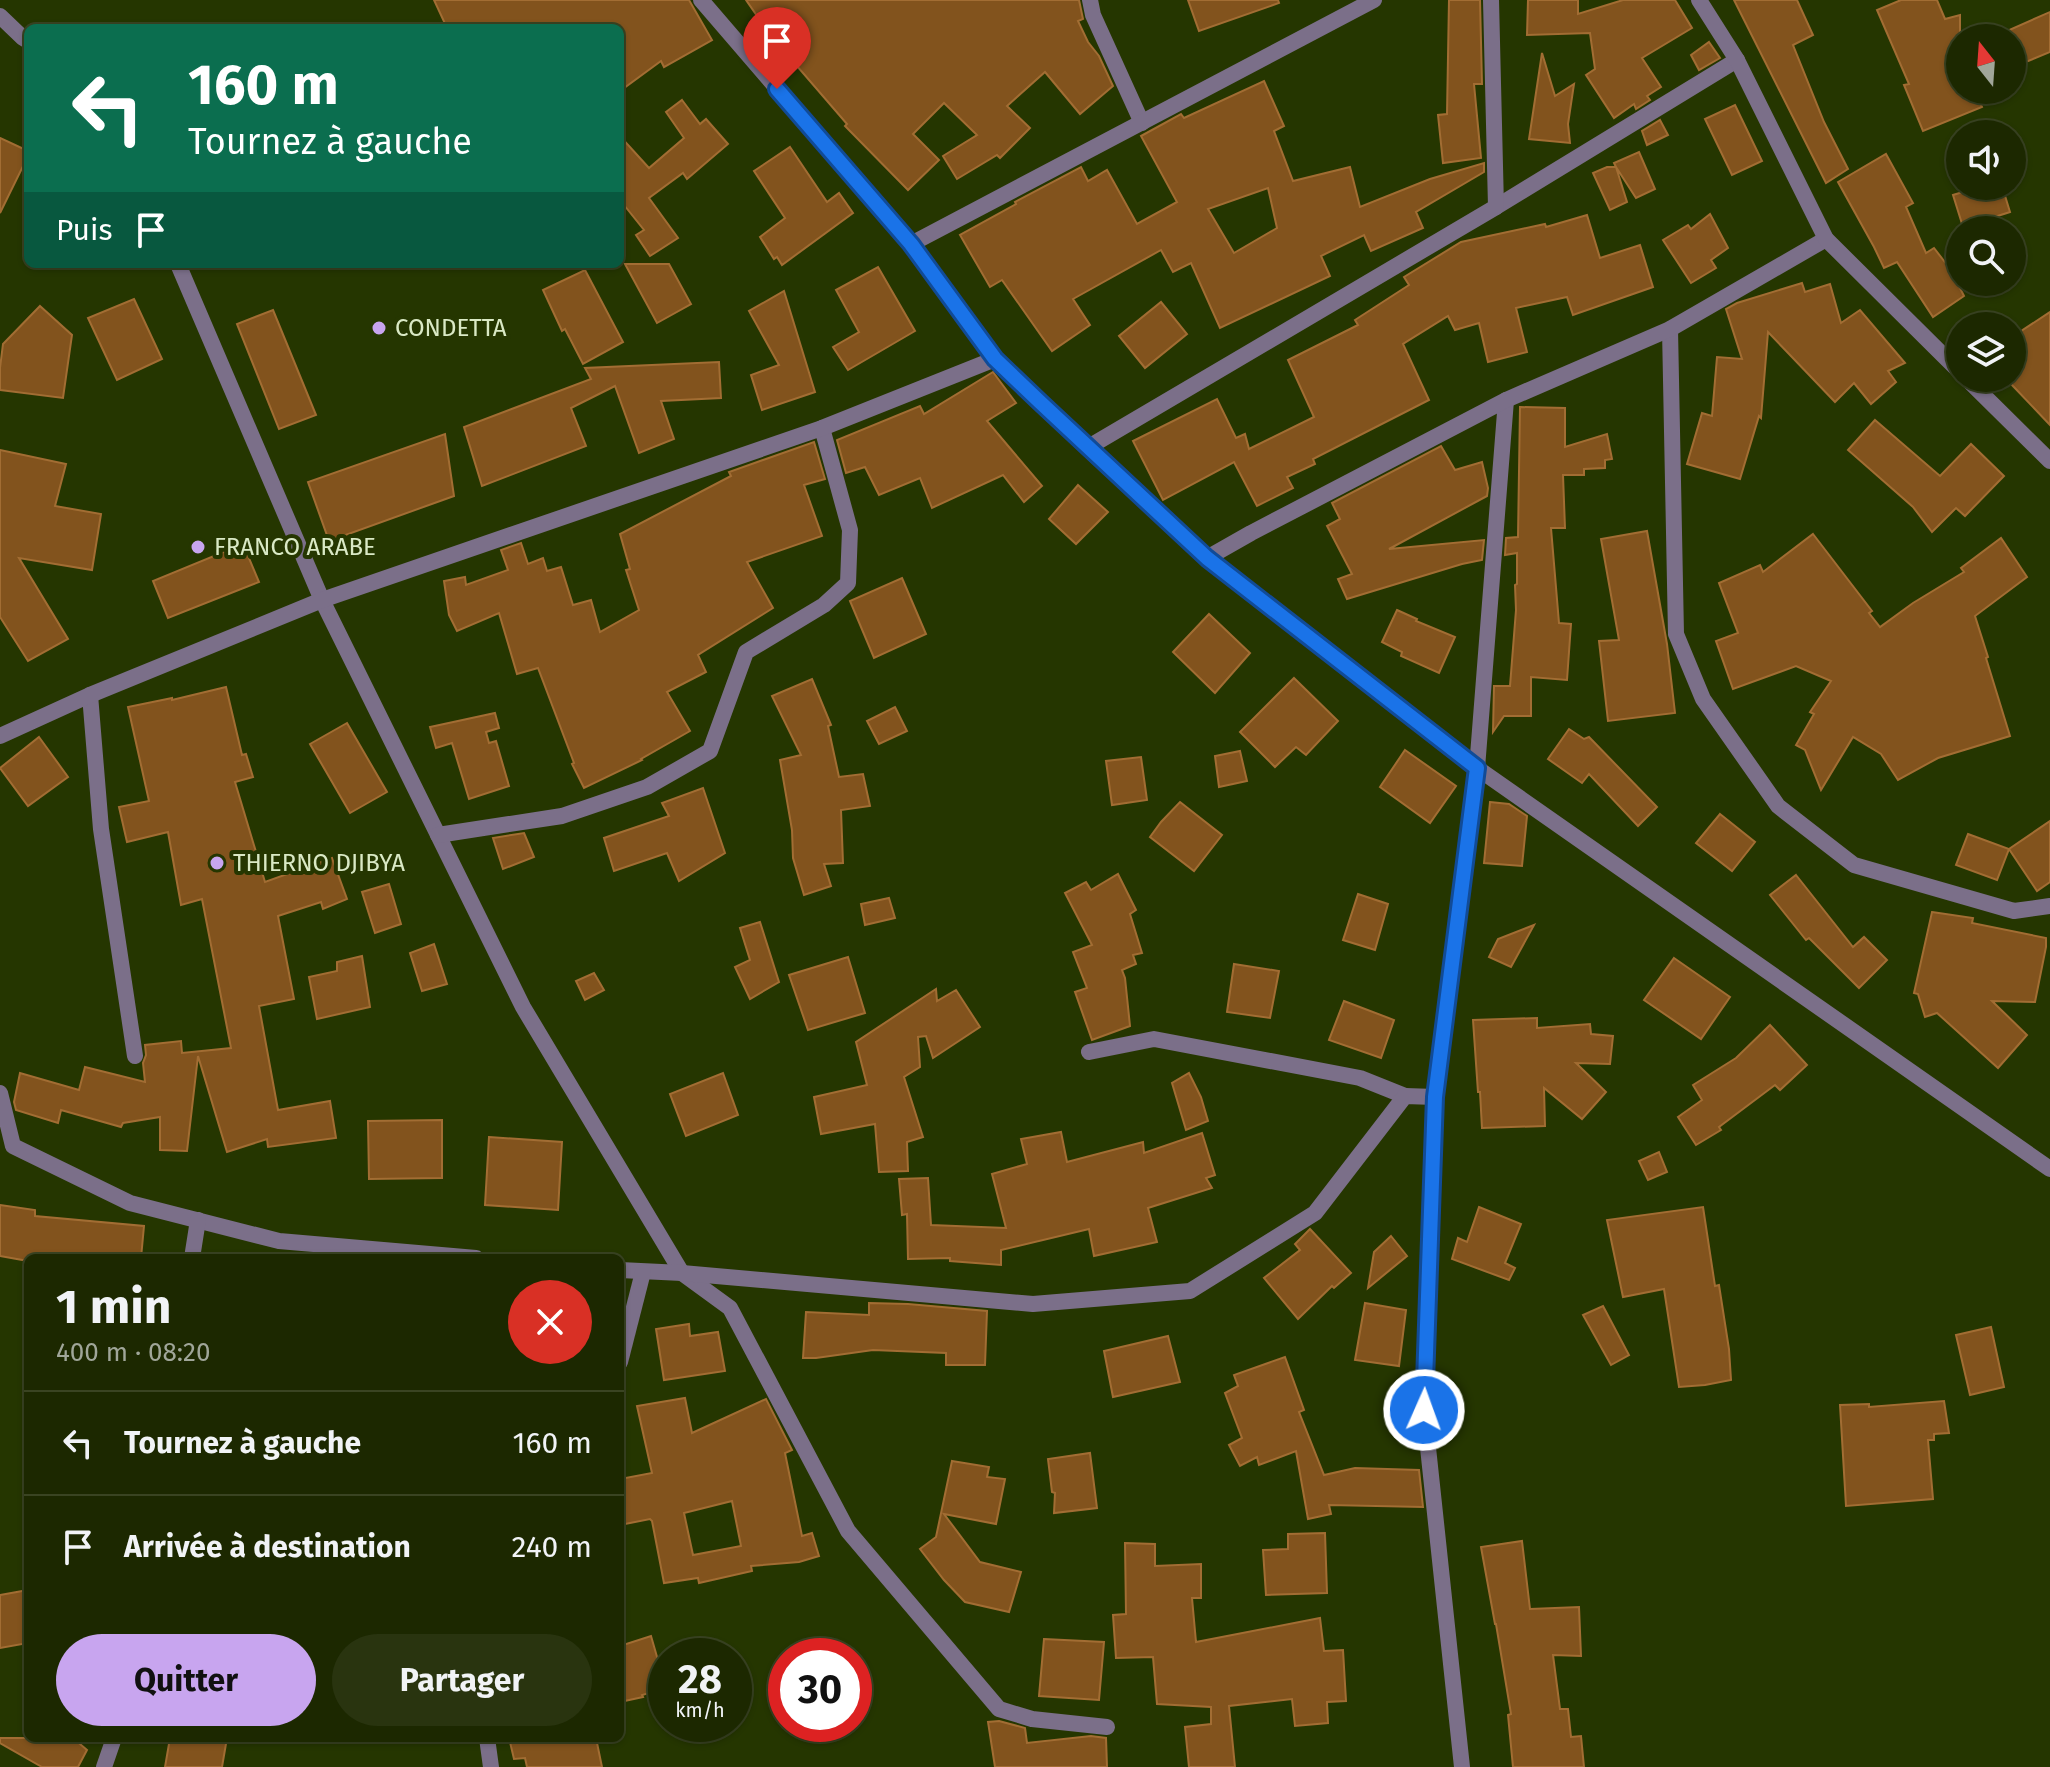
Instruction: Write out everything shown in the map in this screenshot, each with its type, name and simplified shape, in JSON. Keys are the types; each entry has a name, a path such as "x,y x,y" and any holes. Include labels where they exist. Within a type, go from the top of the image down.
{"street":[{"path":"701,0 911,244 995,359 1207,558 1477,768 2050,1169"},
{"path":"1090,0 1093,15 1142,123"},
{"path":"911,244 1374,0"},
{"path":"1491,0 1496,207"},
{"path":"1699,0 1737,60 1826,239 1946,358"},
{"path":"0,16 24,39"},
{"path":"1087,448 1496,207 1737,60"},
{"path":"1207,558 1506,400 1670,329 1826,239"},
{"path":"180,268 322,600 523,1007 682,1273 730,1308 848,1531 999,1709 1032,1719 1107,1727"},
{"path":"1670,329 1676,634 1703,699 1778,806 1854,865 2014,911 2050,906"},
{"path":"0,736 90,695 322,600 822,428 995,359"},
{"path":"1980,392 2050,461"},
{"path":"1462,1767 1424,1410 1435,1097 1477,768 1506,400"},
{"path":"438,835 562,816 647,787 710,751 746,652 824,605 848,583 850,530 822,428"},
{"path":"90,695 101,829 135,1056"},
{"path":"1089,1052 1154,1039 1360,1078 1405,1096 1435,1097"},
{"path":"0,1093 7,1144 130,1203 279,1241 405,1254"},
{"path":"624,1270 1033,1304 1190,1291 1315,1213 1405,1096"},
{"path":"193,1254 198,1220"},
{"path":"624,1346 643,1272"},
{"path":"104,1767 113,1742"},
{"path":"488,1742 491,1767"}],"building":[{"path":"434,0 689,0 712,40 664,67 661,61 624,88 624,24 445,24"},
{"path":"746,0 1079,0 1083,19 1078,21 1113,86 1080,114 1045,72 1007,106 1030,128 1000,158 997,155 957,179 943,156 977,135 944,103 913,134 939,160 908,190 845,126 847,124 771,36"},
{"path":"1188,0 1278,0 1279,3 1199,31"},
{"path":"1449,0 1480,0 1482,84 1474,84 1481,158 1443,163 1438,115 1447,114"},
{"path":"1528,0 1578,0 1578,14 1623,0 1675,0 1692,28 1642,58 1661,87 1647,96 1650,100 1636,109 1634,104 1614,118 1586,75 1595,69 1590,33 1527,35"},
{"path":"1734,0 1797,0 1813,35 1793,45 1824,122 1848,169 1826,183"},
{"path":"1901,0 1937,0 1945,19 1960,15 1960,24 1946,24 1946,104 1981,104 1982,107 1923,131 1904,85 1909,84 1877,10"},
{"path":"2050,12 2050,52 2026,62 2026,24 2023,24"},
{"path":"1709,42 1720,58 1699,70 1691,55"},
{"path":"1542,53 1555,96 1574,84 1568,124 1570,143 1529,139"},
{"path":"1264,81 1284,126 1274,131 1293,181 1350,167 1360,207 1430,179 1484,163 1484,172 1416,212 1423,228 1371,251 1364,235 1321,256 1330,276 1220,328 1191,263 1173,272 1161,250 1073,299 1090,325 1052,351 1002,280 990,287 960,235 1081,167 1088,181 1107,170 1137,224 1177,202 1141,136 1181,114 1184,118","holes":["1268,188 1277,228 1234,253 1208,209"]},
{"path":"682,100 700,124 706,119 728,144 687,179 683,173 649,198 678,238 650,256 636,235 644,230 624,205 624,140 649,168 684,138 666,112"},
{"path":"1735,105 1762,161 1732,175 1705,119"},
{"path":"1660,120 1668,135 1647,145 1642,131"},
{"path":"0,138 24,149 24,164 0,213"},
{"path":"790,147 827,202 839,193 853,213 782,265 777,257 774,259 760,237 785,218 754,171"},
{"path":"1639,152 1655,189 1636,198 1614,163"},
{"path":"1886,154 1913,203 1906,207 1926,253 1934,248 1946,264 1946,296 1964,296 1933,317 1897,262 1884,268 1838,182"},
{"path":"1616,167 1627,202 1610,210 1593,173"},
{"path":"1955,200 2006,200 2010,212 1997,216 1960,216"},
{"path":"1710,214 1728,248 1711,260 1716,268 1691,283 1663,240 1688,225 1691,229"},
{"path":"1587,215 1600,258 1640,245 1653,287 1573,315 1567,297 1516,308 1527,352 1488,362 1479,323 1455,330 1448,316 1403,344 1429,400 1313,459 1315,464 1287,477 1293,488 1257,506 1234,462 1163,500 1133,441 1217,399 1236,438 1245,434 1249,449 1314,417 1288,360 1358,325 1355,320 1409,285 1404,277 1461,242 1545,224 1546,227"},
{"path":"625,264 669,264 691,304 657,323"},
{"path":"878,267 915,331 848,370 833,347 859,332 836,290"},
{"path":"585,270 623,342 583,364 565,329 562,331 543,290"},
{"path":"1802,283 1805,292 1830,284 1841,323 1860,310 1905,363 1888,371 1896,382 1871,404 1854,383 1835,402 1768,332 1761,418 1759,416 1740,479 1687,464 1702,413 1712,416 1717,357 1742,359 1726,309"},
{"path":"784,291 815,392 762,410 751,375 779,365 749,311"},
{"path":"134,299 162,359 117,380 88,318"},
{"path":"1161,302 1187,334 1145,368 1119,336"},
{"path":"40,306 72,335 63,398 0,390 3,344"},
{"path":"273,310 316,415 279,429 237,324"},
{"path":"2050,312 2050,425 2019,392 2026,392 2026,328"},
{"path":"719,362 721,398 661,401 674,439 639,453 615,386 571,408 586,446 482,486 464,427 591,379 585,368"},
{"path":"993,372 1016,403 987,421 1042,486 1024,502 1003,475 932,508 920,478 879,495 865,467 846,473 837,440 920,406 924,414"},
{"path":"1520,407 1565,408 1565,447 1607,434 1612,459 1605,460 1605,468 1584,469 1584,475 1563,475 1565,528 1551,528 1559,623 1571,624 1567,680 1531,677 1531,716 1504,716 1493,732 1494,686 1510,686 1517,553 1505,555 1506,538 1518,537"},
{"path":"1875,420 1940,476 1971,444 2004,476 1965,516 1956,508 1932,532 1913,507 1848,450"},
{"path":"445,434 454,496 329,541 308,482"},
{"path":"814,442 825,479 804,485 822,536 747,562 773,608 698,655 706,672 667,692 690,731 642,760 584,788 572,764 538,668 517,674 499,613 457,631 449,615 444,581 465,577 466,585 508,570 501,550 521,543 528,564 543,558 547,571 561,567 573,605 591,600 600,632 639,610 626,570 630,569 620,534 731,476 729,472"},
{"path":"1441,446 1455,470 1482,462 1487,496 1389,549 1484,540 1482,560 1347,599 1338,579 1352,574 1327,526 1340,519 1332,503"},
{"path":"0,450 66,464 55,506 101,514 92,570 19,558 68,639 28,661 0,617"},
{"path":"1078,485 1108,512 1076,544 1049,519"},
{"path":"1647,531 1667,644 1675,713 1608,721 1599,641 1619,640 1601,539"},
{"path":"1813,534 1872,611 1869,613 1880,627 1964,572 1961,568 2001,538 2027,577 1975,616 2010,736 1938,758 1898,780 1881,754 1853,737 1821,790 1805,750 1796,745 1814,714 1810,712 1831,681 1796,666 1733,689 1716,641 1738,633 1719,583 1760,565 1763,572"},
{"path":"243,544 259,582 168,618 153,581"},
{"path":"902,578 926,634 874,658 850,601"},
{"path":"1397,610 1455,637 1439,673 1401,656 1402,652 1382,642"},
{"path":"1209,614 1250,653 1215,693 1173,652"},
{"path":"1294,678 1338,721 1306,755 1296,747 1275,767 1240,732"},
{"path":"812,679 831,725 828,726 839,777 863,774 870,806 841,810 843,863 824,864 831,886 804,895 793,858 792,830 780,760 801,755 772,696"},
{"path":"226,687 242,755 246,754 253,777 235,782 265,882 332,858 347,899 323,909 321,902 278,916 294,999 259,1006 278,1110 330,1101 336,1138 268,1147 267,1139 227,1152 198,1056 187,1151 160,1150 160,1117 123,1123 121,1127 61,1110 58,1123 16,1110 14,1102 20,1073 79,1090 85,1067 145,1082 145,1045 181,1041 182,1053 231,1048 202,899 181,905 168,832 127,842 119,807 149,801 128,707"},
{"path":"895,707 907,731 879,744 867,721"},
{"path":"495,713 499,728 486,732 489,743 496,741 509,786 469,799 452,743 436,748 430,727"},
{"path":"347,723 387,792 350,813 310,744"},
{"path":"1569,729 1584,739 1589,737 1657,807 1638,826 1589,774 1582,783 1548,759"},
{"path":"39,737 68,777 28,806 0,768"},
{"path":"1405,750 1456,786 1430,823 1380,787"},
{"path":"1240,751 1247,781 1219,787 1215,756"},
{"path":"1141,757 1147,800 1112,805 1106,761"},
{"path":"703,788 725,853 679,881 667,853 614,871 604,838 669,816 662,803"},
{"path":"1180,802 1222,835 1194,871 1150,837"},
{"path":"1490,802 1509,804 1527,816 1522,866 1484,863"},
{"path":"1720,814 1755,842 1732,871 1696,843"},
{"path":"2050,821 2050,882 2037,891 2009,849"},
{"path":"524,833 534,857 503,869 493,838"},
{"path":"1968,834 2009,849 1997,880 1956,865"},
{"path":"1118,874 1136,910 1130,914 1142,953 1133,955 1136,964 1122,970 1130,1026 1092,1040 1075,992 1087,988 1073,952 1092,945 1065,893 1086,882 1091,890"},
{"path":"1796,875 1853,947 1864,937 1887,960 1859,988 1809,938 1806,940 1770,895"},
{"path":"389,884 401,924 375,933 362,892"},
{"path":"1358,894 1388,904 1375,950 1343,940"},
{"path":"889,898 895,918 865,925 861,904"},
{"path":"1932,912 1973,918 1972,923 2046,938 2035,1002 1992,1001 2027,1035 1998,1068 1937,1013 1925,1017 1918,994 1914,993"},
{"path":"760,922 779,982 750,999 735,967 750,960 740,928"},
{"path":"1534,925 1511,967 1489,957 1498,939"},
{"path":"434,944 447,984 422,991 410,953"},
{"path":"362,956 370,1007 317,1019 309,977 337,971 337,962"},
{"path":"848,957 865,1013 808,1030 789,975"},
{"path":"1674,958 1730,997 1701,1039 1644,1000"},
{"path":"1234,964 1279,971 1270,1018 1227,1012"},
{"path":"594,973 604,990 585,1000 576,981"},
{"path":"936,989 937,1001 956,990 980,1027 933,1058 926,1036 918,1037 920,1067 904,1077 923,1137 907,1142 908,1171 879,1172 875,1124 821,1134 814,1097 867,1085 856,1042"},
{"path":"1344,1001 1394,1020 1381,1058 1329,1040"},
{"path":"1537,1018 1537,1028 1590,1024 1591,1034 1613,1036 1610,1064 1576,1063 1606,1092 1582,1119 1544,1088 1545,1126 1482,1128 1473,1020"},
{"path":"1770,1025 1807,1065 1780,1090 1775,1085 1719,1127 1721,1130 1696,1145 1678,1117 1702,1100 1693,1085 1736,1058"},
{"path":"723,1073 738,1115 686,1136 670,1094"},
{"path":"1189,1073 1208,1121 1186,1130 1172,1083"},
{"path":"442,1120 442,1178 369,1179 368,1121"},
{"path":"1061,1132 1067,1162 1143,1142 1144,1153 1202,1133 1215,1175 1206,1178 1212,1188 1148,1208 1157,1242 1094,1256 1089,1229 1001,1250 1001,1265 950,1261 950,1258 908,1259 907,1214 902,1215 899,1179 928,1178 931,1225 1006,1228 992,1174 1027,1164 1021,1139"},
{"path":"489,1137 562,1142 558,1210 485,1205"},
{"path":"1659,1152 1667,1172 1648,1180 1639,1161"},
{"path":"0,1205 35,1210 35,1216 144,1226 141,1254 24,1254 24,1260 0,1256"},
{"path":"1479,1207 1521,1224 1505,1263 1515,1268 1509,1280 1452,1259 1458,1238 1467,1242"},
{"path":"1703,1207 1715,1286 1719,1285 1731,1380 1679,1387 1664,1289 1623,1297 1607,1220"},
{"path":"1310,1229 1351,1273 1334,1288 1332,1286 1298,1319 1264,1278 1300,1250 1295,1244"},
{"path":"1391,1236 1407,1256 1368,1288 1374,1252"},
{"path":"869,1303 987,1311 985,1365 946,1365 946,1353 873,1350 803,1358 806,1312 869,1315"},
{"path":"1365,1303 1406,1310 1399,1366 1355,1360"},
{"path":"1603,1306 1629,1355 1611,1365 1583,1315"},
{"path":"689,1324 690,1336 718,1332 725,1371 664,1380 656,1329"},
{"path":"1991,1327 2004,1387 1970,1395 1956,1335"},
{"path":"1168,1336 1180,1382 1113,1397 1104,1351"},
{"path":"1285,1357 1304,1410 1299,1412 1324,1475 1355,1468 1419,1470 1423,1507 1329,1505 1331,1514 1308,1519 1296,1451 1259,1465 1257,1457 1240,1466 1229,1445 1242,1438 1225,1393 1238,1386 1234,1375"},
{"path":"685,1398 692,1433 766,1399 792,1450 785,1453 802,1536 812,1533 819,1556 799,1562 751,1566 752,1571 699,1583 698,1578 664,1583 652,1521 624,1524 624,1478 652,1473 637,1406","holes":["732,1501 741,1546 693,1555 684,1513"]},
{"path":"1944,1401 1949,1433 1934,1434 1934,1440 1928,1440 1933,1499 1846,1506 1840,1405 1869,1404 1869,1407"},
{"path":"1090,1453 1097,1508 1054,1513 1055,1493 1052,1492 1048,1459"},
{"path":"952,1461 989,1467 987,1477 1005,1479 996,1524 944,1514 980,1562 1021,1572 1009,1612 965,1602 920,1549 936,1537"},
{"path":"1325,1533 1327,1593 1266,1595 1263,1550 1288,1549 1288,1534"},
{"path":"1522,1541 1530,1609 1579,1607 1581,1656 1553,1655 1560,1709 1568,1709 1571,1737 1581,1736 1584,1767 1513,1767 1508,1715 1511,1714 1481,1547"},
{"path":"1125,1543 1155,1544 1155,1566 1201,1564 1201,1598 1192,1598 1196,1642 1320,1618 1324,1651 1343,1650 1346,1701 1327,1702 1328,1723 1295,1726 1292,1699 1229,1706 1235,1767 1189,1767 1185,1727 1211,1724 1211,1707 1157,1704 1153,1657 1116,1658 1113,1615 1126,1614"},
{"path":"24,1591 24,1644 0,1648 0,1595"},
{"path":"651,1636 648,1638 648,1693 624,1701 624,1645"},
{"path":"1044,1639 1104,1642 1099,1700 1039,1696"},
{"path":"999,1721 1025,1728 1027,1743 1091,1736 1106,1738 1107,1767 995,1767 988,1722"},
{"path":"0,1738 24,1738 24,1742 78,1742 87,1750 78,1767 42,1767 0,1743"},
{"path":"169,1742 226,1742 222,1767 165,1767"},
{"path":"510,1742 597,1742 602,1767 527,1767 525,1758 514,1759"}],"place":[{"name":"CONDETTA","path":"379,328"},
{"name":"FRANCO ARABE","path":"198,547"},
{"name":"THIERNO DJIBYA","path":"217,863"}],"route":[{"path":"777,89 911,244 995,359 1207,558 1477,768 1435,1097 1424,1410"}]}
